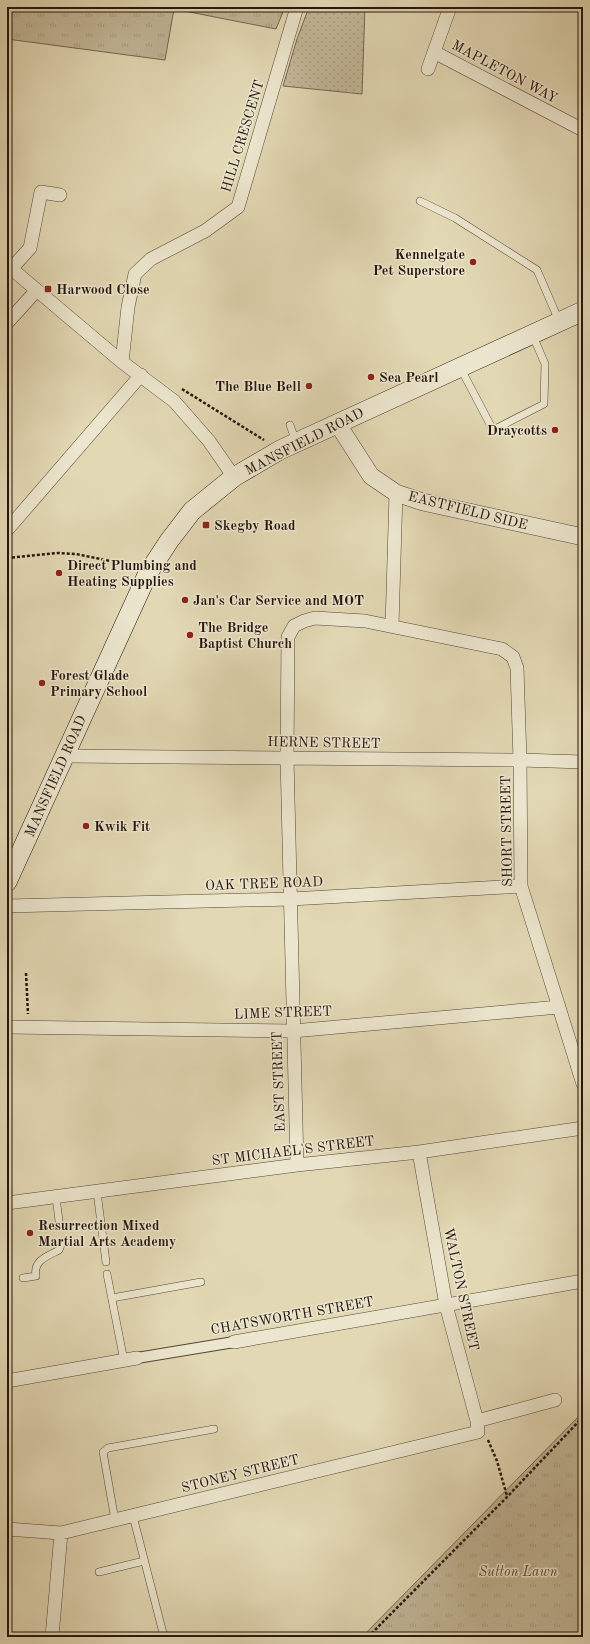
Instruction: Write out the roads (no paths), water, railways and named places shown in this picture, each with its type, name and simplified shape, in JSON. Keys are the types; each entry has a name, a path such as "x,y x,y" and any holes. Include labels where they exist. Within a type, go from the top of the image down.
{"main road":[{"name":"MANSFIELD ROAD","path":"7,882 148,573 169,541 192,511 234,477 280,450 293,434 337,423 583,311"}],"street":[{"name":"HILL CRESCENT","path":"122,362 128,307 134,274 150,259 205,231 238,207 297,7"},
{"name":"MAPLETON WAY","path":"428,69 450,7"},
{"name":"MAPLETON WAY","path":"434,52 583,130"},
{"path":"60,195 41,192 30,248 9,266 36,291 122,362 174,401 209,441 234,477"},
{"path":"7,323 36,291"},
{"path":"7,530 141,375"},
{"name":"EASTFIELD SIDE","path":"337,423 371,476 396,492 423,502 583,537"},
{"path":"392,626 396,492"},
{"name":"EAST STREET","path":"297,1165 287,758 288,637 294,626 315,618 365,621 392,626"},
{"name":"SHORT STREET","path":"392,626 502,649 513,658 516,668 520,760 522,886 583,1084"},
{"name":"HERNE STREET","path":"65,756 520,760 583,762"},
{"name":"OAK TREE ROAD","path":"7,906 291,899 522,886"},
{"name":"LIME STREET","path":"7,1027 293,1031 559,1007"},
{"name":"ST MICHAEL'S STREET","path":"7,1204 297,1165 419,1152 583,1128"},
{"name":"WALTON STREET","path":"419,1152 446,1304 478,1427"},
{"name":"CHATSWORTH STREET","path":"7,1381 583,1281"},
{"name":"STONEY STREET","path":"7,1529 62,1533 478,1427 555,1400"},
{"path":"52,1637 62,1533"}],"lane":[{"path":"420,201 455,218 537,270 559,322"},
{"path":"460,367 493,430 544,404 545,364 532,334"},
{"path":"97,1192 106,1262"},
{"path":"56,1197 59,1221"},
{"path":"23,1278 36,1276 35,1271 38,1263 45,1256 59,1250 62,1242"},
{"path":"107,1274 112,1298 130,1359"},
{"path":"112,1298 201,1282"},
{"path":"115,1520 103,1452 108,1448 214,1429"},
{"path":"133,1516 164,1637"},
{"path":"98,1572 144,1561"}],"place":[{"name":"Kennelgate Pet Superstore","path":"473,262"},
{"name":"Harwood Close","path":"48,289"},
{"name":"Sea Pearl","path":"371,377"},
{"name":"The Blue Bell","path":"309,386"},
{"name":"Draycotts","path":"555,430"},
{"name":"Skegby Road","path":"206,525"},
{"name":"Direct Plumbing and Heating Supplies","path":"59,573"},
{"name":"Jan's Car Service and MOT","path":"185,600"},
{"name":"The Bridge Baptist Church","path":"190,635"},
{"name":"Forest Glade Primary School","path":"42,683"},
{"name":"Kwik Fit","path":"86,826"},
{"name":"Resurrection Mixed Martial Arts Academy","path":"30,1233"}],"park label":[{"name":"Sutton Lawn","path":"518,1571"}]}
